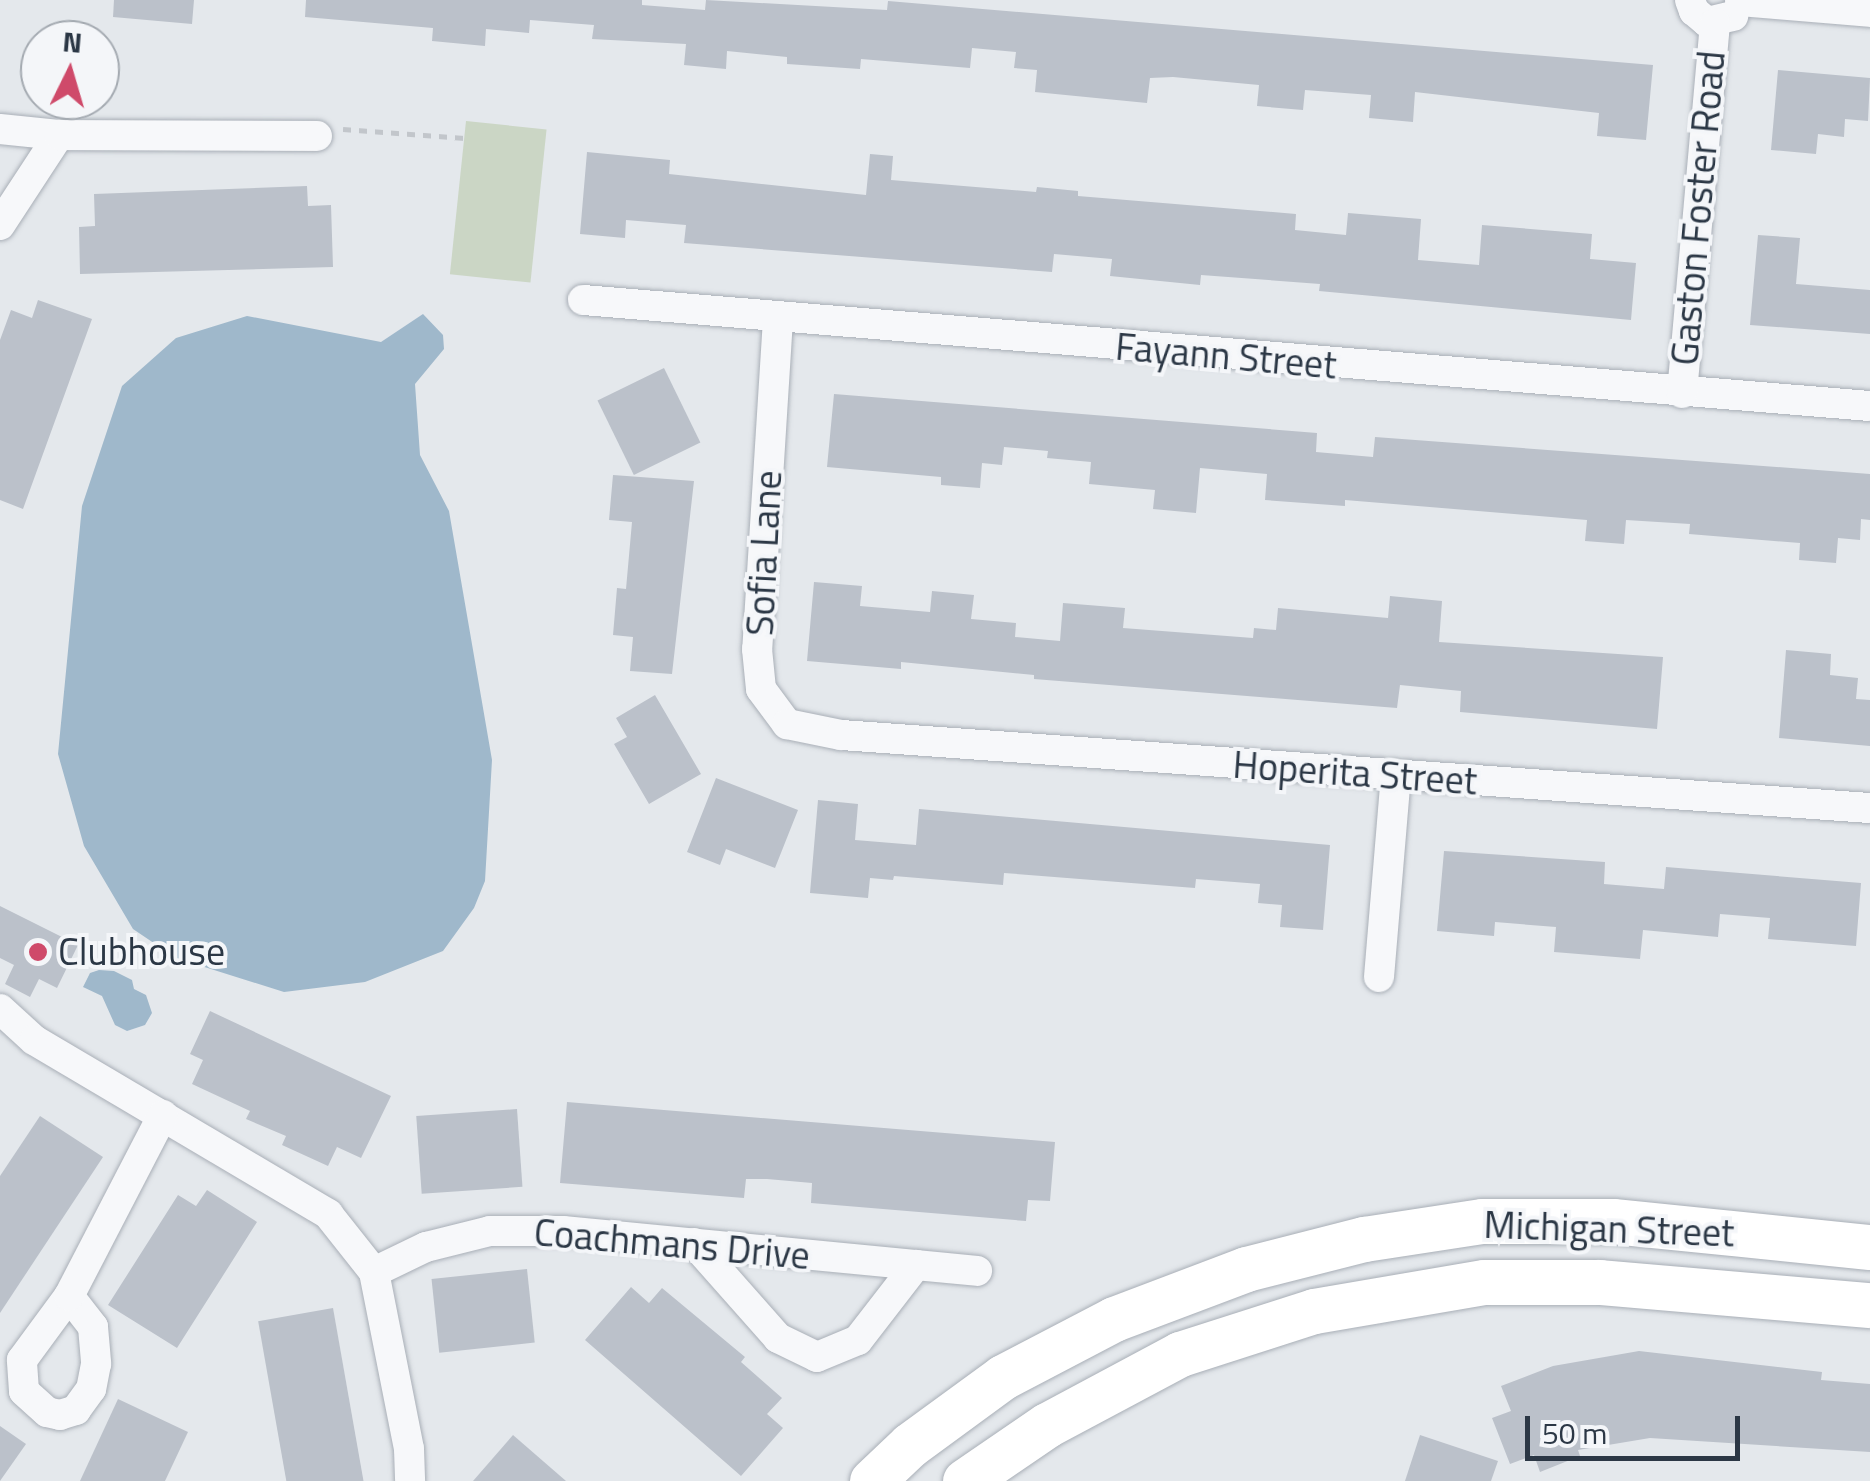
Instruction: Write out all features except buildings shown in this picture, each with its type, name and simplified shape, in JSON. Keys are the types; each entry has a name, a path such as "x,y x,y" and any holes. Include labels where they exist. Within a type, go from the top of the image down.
{"street":[{"path":"1690,0 1700,18 1715,23 1731,18 1740,0 1870,12"},
{"name":"Gaston Foster Road","path":"1682,393 1715,23"},
{"path":"0,129 59,135 317,136"},
{"path":"0,225 59,135"},
{"name":"Fayann Street","path":"583,300 1870,406"},
{"name":"Sofia Lane","path":"778,319 757,649 761,689 787,724 841,736"},
{"name":"Hoperita Street","path":"841,736 1870,808"},
{"path":"1380,977 1396,776"},
{"path":"0,1009 34,1040 328,1214 374,1272 409,1448 410,1481"},
{"path":"69,1296 163,1115"},
{"name":"Michigan Street","path":"872,1481 910,1446 1003,1378 1114,1318 1246,1269 1364,1239 1482,1221 1613,1221 1870,1247"},
{"name":"Coachmans Drive","path":"374,1272 426,1248 490,1231 562,1230 977,1271"},
{"path":"694,1244 778,1338 817,1357 858,1340 916,1265"},
{"name":"Michigan Street","path":"965,1481 1046,1425 1180,1354 1314,1311 1503,1282 1600,1282 1870,1305"}],"path":[{"path":"317,136 326,129 465,138"}],"green space":[{"path":"466,121 547,129 530,283 450,274"}],"water":[{"path":"423,314 443,335 444,349 415,384 420,455 449,511 492,760 485,881 474,908 443,951 365,982 284,992 176,958 133,929 84,846 58,754 82,506 122,386 176,338 247,316 381,342"},
{"path":"114,971 132,980 134,989 146,995 152,1013 145,1025 127,1031 115,1025 102,996 83,987 90,973"}],"place":[{"name":"Clubhouse","path":"38,952"}]}
